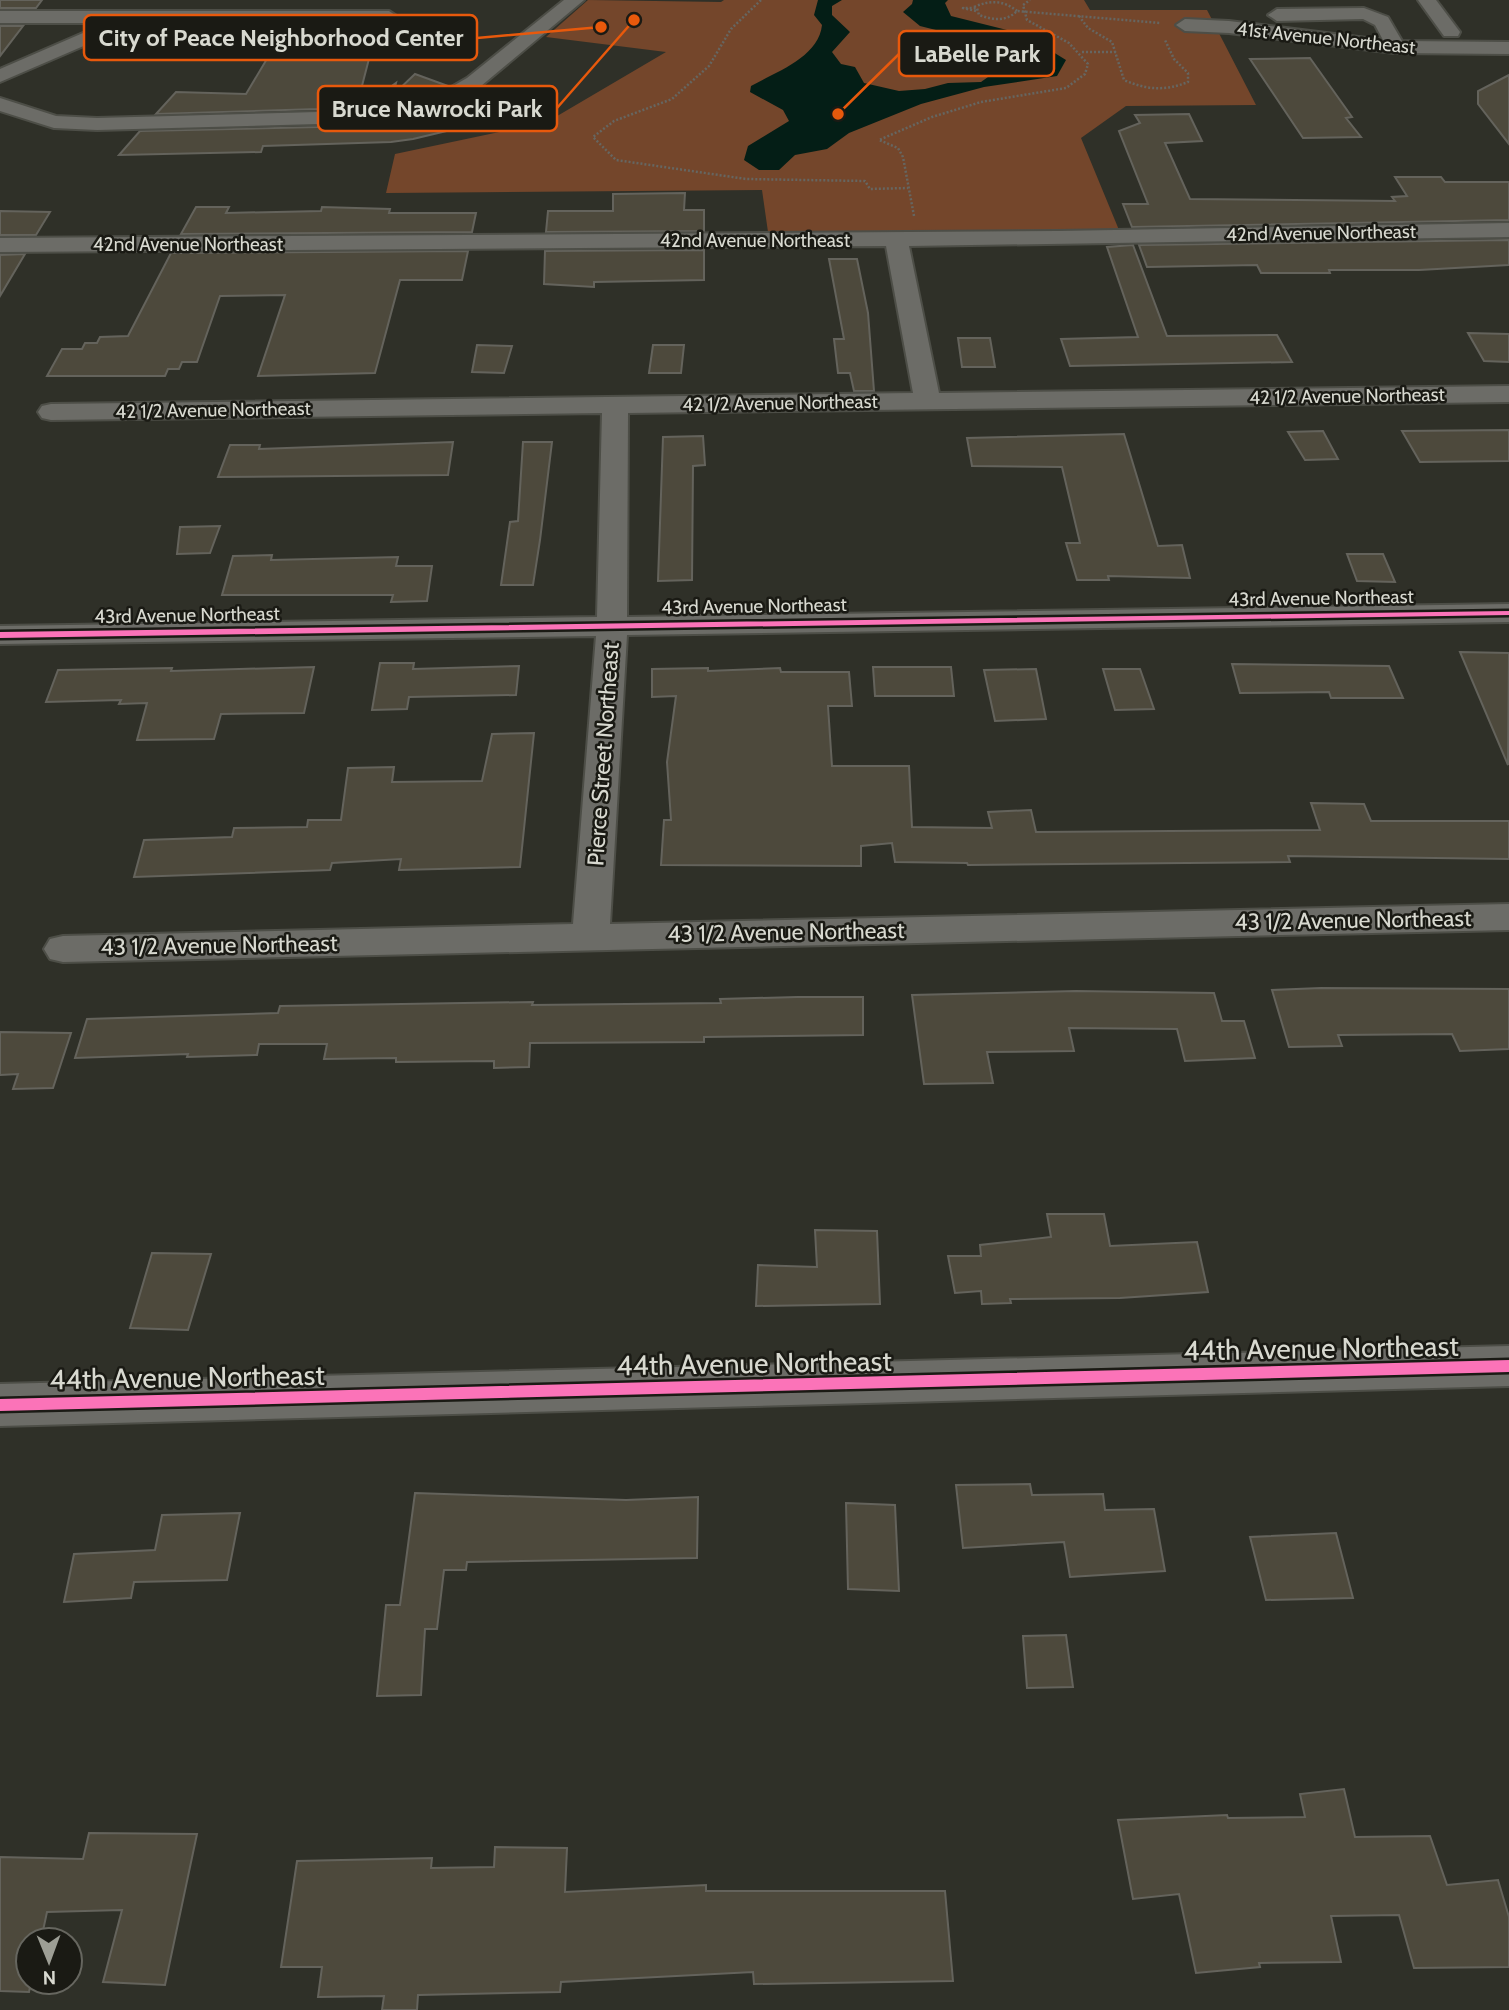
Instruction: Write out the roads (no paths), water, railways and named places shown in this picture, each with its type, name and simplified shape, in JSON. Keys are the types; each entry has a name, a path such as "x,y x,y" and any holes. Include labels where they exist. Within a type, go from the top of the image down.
{"street":[{"path":"0,76 173,0"},
{"path":"327,17 363,0"},
{"path":"0,104 54,122 97,124 318,118 409,109 448,97 474,82 575,0"},
{"path":"1427,0 1467,48"},
{"path":"1248,30 1254,22 1266,17 1364,13 1382,19 1395,47"},
{"path":"0,17 389,17"},
{"name":"41st Avenue Northeast","path":"1185,25 1395,47 1509,48"},
{"path":"1451,32 1509,32"},
{"name":"42nd Avenue Northeast","path":"0,245 896,239 1509,230"},
{"path":"896,239 927,401"},
{"name":"42 1/2 Avenue Northeast","path":"51,412 1509,394"},
{"name":"Pierce Street Northeast","path":"591,936 611,626 615,405"},
{"name":"43rd Avenue Northeast","path":"0,635 1509,613"},
{"name":"43 1/2 Avenue Northeast","path":"63,948 1509,917"},
{"name":"44th Avenue Northeast","path":"0,1405 1509,1366"}],"place":[{"name":"Bruce Nawrocki Park","path":"634,20"},
{"name":"City of Peace Neighborhood Center","path":"601,27"},
{"name":"LaBelle Park","path":"838,114"}]}
